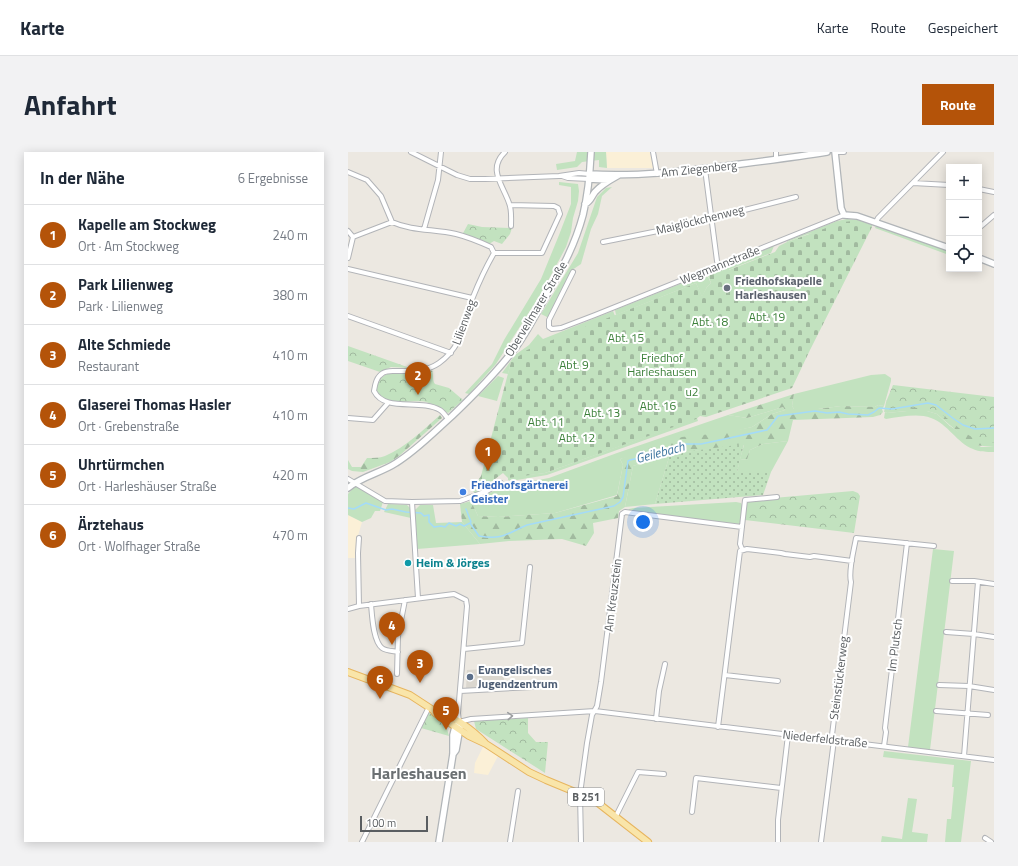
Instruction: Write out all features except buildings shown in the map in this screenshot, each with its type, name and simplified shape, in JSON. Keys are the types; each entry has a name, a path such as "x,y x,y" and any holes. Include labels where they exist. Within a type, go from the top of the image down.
{"main road":[{"name":"Obervellmarer Straße","path":"348,488 354,483 396,463 424,442 465,404 495,373 517,346 566,262 578,230 585,204 591,152"},
{"name":"Am Ziegenberg","path":"589,176 656,174 705,169 827,152"},
{"path":"836,152 841,208 844,215 857,216 946,247"},
{"path":"585,204 590,201 598,189 608,180 619,175"},
{"path":"589,176 608,180"},
{"path":"982,259 994,264"},
{"name":"B 251","path":"348,672 410,695 431,708 447,715 458,727"},
{"name":"B 251","path":"431,708 435,713 458,727 472,730 486,744 529,772 598,803 648,842"},
{"path":"439,842 453,754 453,735 449,722"},
{"path":"453,735 458,727"},
{"path":"453,754 456,750 458,727"}],"street":[{"path":"411,152 457,175 470,179 559,176 569,174 589,176"},
{"path":"424,229 441,167 441,152"},
{"path":"505,152 499,158 496,165 498,178 510,205 511,226"},
{"path":"653,152 656,174"},
{"path":"776,152 776,159"},
{"path":"836,152 844,152"},
{"path":"876,222 878,218 943,152"},
{"path":"705,169 717,261 719,265"},
{"path":"348,172 368,180 381,196 392,222"},
{"path":"913,183 946,185"},
{"path":"982,190 994,192"},
{"name":"Maiglöckchenweg","path":"603,242 673,228 796,197"},
{"path":"352,237 392,222 411,229 424,229 461,236 491,247 494,253 542,253 560,214 559,210 556,207 551,206 510,205"},
{"name":"Wegmannstraße","path":"573,272 549,320 549,327 552,329 568,325 844,215"},
{"path":"982,225 994,215"},
{"path":"348,231 352,237 348,258"},
{"name":"Lilienweg","path":"388,403 380,400 374,391 375,383 382,373 388,370 414,372 424,370 438,364 451,353 460,337 472,298 484,270 494,253"},
{"path":"348,269 472,298"},
{"path":"348,316 451,353"},
{"path":"348,418 373,420 388,403 425,404 440,410 448,419"},
{"path":"348,479 385,500 412,502 460,502 501,484"},
{"path":"744,549 740,544 745,500 777,497"},
{"path":"412,502 418,598"},
{"name":"Am Kreuzstein","path":"581,842 580,794 592,715 597,706 602,675 623,513 627,512 742,527"},
{"path":"358,606 359,538"},
{"name":"Steinstückerweg","path":"821,842 834,740 832,735 851,582 852,561 856,538 907,543"},
{"path":"907,543 934,546"},
{"name":"Im Plutsch","path":"884,746 907,543"},
{"path":"718,727 739,552 744,549 852,561"},
{"path":"464,649 522,643 530,567"},
{"path":"952,580 994,584"},
{"path":"964,756 978,582"},
{"path":"348,609 371,604 454,594 466,600 467,606 458,727"},
{"path":"396,674 400,623 405,600"},
{"path":"371,604 372,620 378,644 386,650 398,652"},
{"path":"946,632 994,637"},
{"path":"656,719 665,664"},
{"path":"724,675 778,681"},
{"path":"939,685 970,686 994,690"},
{"path":"460,691 532,687"},
{"path":"362,842 431,708"},
{"path":"936,710 988,715"},
{"name":"Niederfeldstraße","path":"458,727 464,720 471,719 594,711 994,760"},
{"path":"778,842 778,820 788,735"},
{"path":"616,816 638,772 664,774"},
{"path":"692,812 696,778 781,788"},
{"path":"510,842 518,791"},
{"path":"985,838 991,842"}],"shaded area":[{"path":"606,152 650,152 653,168 607,168"},
{"path":"348,515 362,522 357,539 355,558 348,558"},
{"path":"504,668 504,687 466,689 467,670"},
{"path":"483,747 498,756 488,775 474,773 475,763"}],"green space":[{"path":"577,152 606,152 607,168 599,167 599,160 582,162 577,167 557,170 556,164 575,161"},
{"path":"559,182 578,184 579,191 571,232 566,247 542,292 496,364 469,394 465,393 492,364 504,340 541,279 571,204 571,187 559,185"},
{"path":"612,187 602,196 598,214 591,229 581,264 572,270 549,318 541,314 578,253 597,197 606,188"},
{"path":"847,219 858,220 872,225 872,227 808,234 787,242 837,221"},
{"name":"Friedhof Harleshausen","path":"853,221 872,227 792,388 706,417 700,416 696,419 545,473 508,478 503,473 475,494 472,489 481,476 511,362 527,350 696,283 702,296 711,283 707,273 729,264 729,270 775,252 779,246 787,242 843,222"},
{"path":"468,224 482,227 512,228 510,234 502,244 494,241 489,244 462,235"},
{"path":"876,226 946,250 946,254 875,228"},
{"path":"774,246 771,253 728,270 729,264"},
{"path":"705,274 711,283 707,287 702,297 696,283 616,315 615,310"},
{"path":"613,311 615,316 511,362 508,374 502,373 515,355 529,345 538,334 543,339"},
{"path":"348,346 410,368 391,367 380,372 348,361"},
{"path":"432,370 435,384 449,388 463,400 448,413 435,405 426,402 399,402 385,399 380,396 377,391 380,380 389,373 408,374 410,376 421,375"},
{"path":"885,374 891,378 891,381 884,406 841,406 818,409 794,409 792,406 794,394 871,375"},
{"path":"498,376 504,378 497,401 478,396"},
{"path":"893,385 994,397 994,443 974,438 944,416 927,408 913,408 884,412 886,402"},
{"path":"794,394 792,406 794,409 818,409 841,406 875,407 878,405 884,406 882,409 883,412 880,415 873,417 793,420 788,441 763,444 750,450 747,460 740,459 744,445 670,454 633,466 625,507 619,511 618,518 593,523 594,533 586,546 562,539 509,541 480,544 462,522 460,504 471,501 478,516 498,517 555,513 617,496 623,465 620,459 682,437 722,433 752,427 772,414 785,410 783,407 747,418 728,415"},
{"path":"925,401 994,438 994,447 973,445 937,414 927,411 885,412 887,409"},
{"path":"783,407 785,410 772,414 752,427 620,459 623,465 617,495 555,513 498,517 478,516 471,501 505,486 549,478 728,415 747,418"},
{"path":"927,411 937,414 950,426 981,447 994,447 994,452 978,451 967,446 937,421 931,418 920,416 903,416 886,419 884,418 885,412"},
{"path":"440,415 442,418 399,456 390,462 363,472 348,469 348,460 352,467 361,467 367,458 385,456 400,448"},
{"path":"697,418 698,421 547,475 511,481 508,480 508,477 545,473"},
{"path":"788,441 771,472 737,472 740,459 747,460 750,450 763,444"},
{"path":"744,444 737,472 771,472 763,495 655,504 670,454"},
{"path":"670,454 655,504 625,507 633,466"},
{"path":"354,487 358,487 383,502 380,511 375,511 371,518 362,522 348,515 348,494"},
{"path":"853,491 858,493 860,496 854,533 745,520 747,502 750,500"},
{"path":"736,502 741,503 743,508 739,524 628,511 629,509 633,508"},
{"path":"388,504 407,505 411,509 411,518 384,512"},
{"path":"420,505 433,505 436,523 462,522 480,544 417,549 415,510"},
{"path":"933,549 954,551 930,750 908,747"},
{"path":"428,712 446,725 449,736 421,728"},
{"path":"528,718 528,733 536,742 548,742 545,773 476,729 474,721"},
{"path":"884,751 971,761 961,842 945,842 947,819 951,819 954,787 952,787 954,765 883,757"},
{"path":"908,798 917,799 912,832 928,834 927,842 881,842 882,836 902,839"}],"waterway":[{"name":"Geilebach","path":"348,508 354,509 366,503 386,510 392,509 421,513 424,516 429,515 429,522 434,527 445,527 449,523 456,526 460,524 464,526 470,523 479,536 499,537 527,525 614,506 620,502 623,497 628,461 630,460 652,455 681,444 701,444 767,430 778,416 815,411 868,415 879,408 892,409 928,403 936,405 963,425 975,429 994,428"},
{"path":"466,509 471,522"}],"place":[{"name":"Friedhofskapelle Harleshausen","path":"727,288"},
{"name":"Park Lilienweg","path":"418,395"},
{"name":"Kapelle am Stockweg","path":"488,471"},
{"name":"Friedhofsgärtnerei Geister","path":"463,492"},
{"name":"Heim & Jörges","path":"408,563"},
{"name":"Glaserei Thomas Hasler","path":"392,645"},
{"name":"Evangelisches Jugendzentrum","path":"470,677"},
{"name":"Alte Schmiede","path":"420,683"},
{"name":"Ärztehaus","path":"380,699"},
{"name":"Uhrtürmchen","path":"446,730"}],"district":[{"name":"Harleshausen","path":"419,773"}],"park label":[{"name":"Abt. 19","path":"767,317"},
{"name":"Abt. 18","path":"710,322"},
{"name":"Abt. 15","path":"626,338"},
{"name":"Abt. 9","path":"574,365"},
{"name":"u2","path":"692,392"},
{"name":"Abt. 16","path":"658,406"},
{"name":"Abt. 13","path":"602,413"},
{"name":"Abt. 11","path":"546,422"},
{"name":"Abt. 12","path":"577,438"}]}
